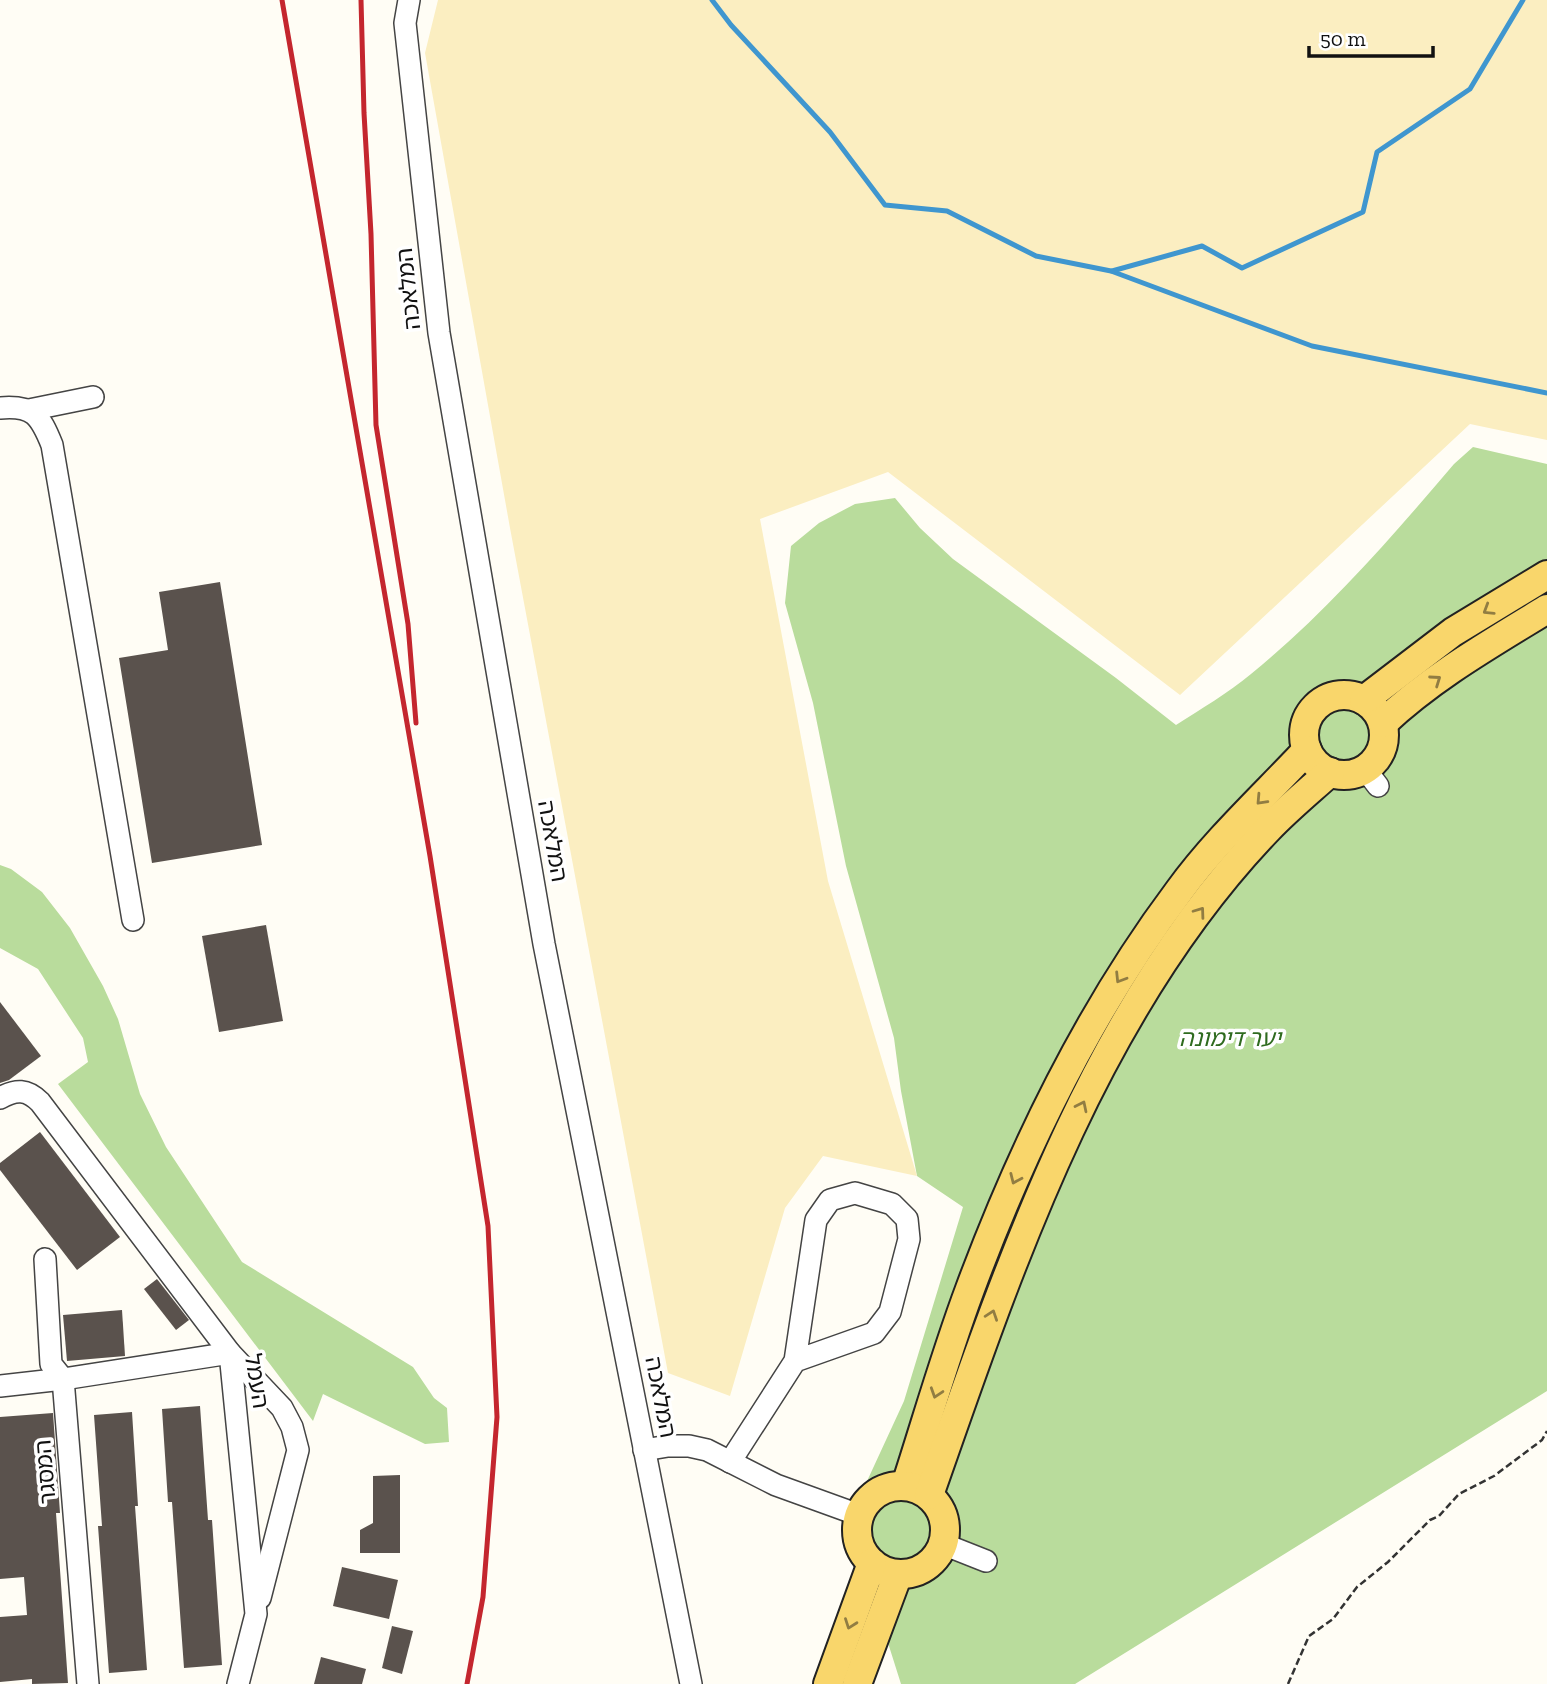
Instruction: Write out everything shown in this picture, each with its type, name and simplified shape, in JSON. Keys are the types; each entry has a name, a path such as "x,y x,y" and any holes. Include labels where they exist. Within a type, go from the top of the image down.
{"main road":[{"path":"1364,700 1453,632 1547,575"},
{"path":"1391,729 1364,700 1340,695 1326,699 1315,707 1307,720 1304,734 1307,750 1324,770 1341,775 1355,774 1372,778 1374,762 1382,748 1385,733 1391,729 1419,692 1469,657 1547,609"},
{"path":"928,1493 969,1291 1030,1144 1101,1007 1180,888 1307,750"},
{"path":"928,1493 1021,1238 1057,1157 1127,1022 1164,961 1240,861 1268,829 1330,772"},
{"path":"857,1684 908,1580 949,1546 943,1517 938,1505 928,1493 883,1489 872,1495 859,1515 856,1525 860,1546 872,1563 908,1580"},
{"path":"828,1684 872,1563"}],"street":[{"name":"המלאכה","path":"409,0 405,23 439,333 544,944 691,1684"},
{"path":"29,410 93,397"},
{"path":"0,408 21,407 29,410 39,418 52,445 133,920"},
{"name":"העמל","path":"0,1098 21,1090 27,1091 40,1102 230,1353 256,1614 238,1684"},
{"path":"730,1462 795,1361 817,1220 830,1200 855,1193 892,1204 907,1219 909,1239 890,1312 874,1333 795,1361"},
{"name":"המסגר","path":"45,1259 51,1364 64,1379 88,1684"},
{"path":"0,1386 64,1379 230,1353 282,1408 292,1427 298,1450 256,1614"},
{"path":"644,1450 668,1446 689,1446 707,1450 802,1496 859,1515"},
{"path":"949,1546 986,1561"}],"path":[{"path":"1372,778 1389,766 1391,729"},
{"path":"1288,1684 1309,1636 1333,1619 1357,1587 1388,1562 1430,1520 1439,1516 1459,1494 1494,1476 1542,1440 1547,1431"},
{"path":"908,1580 941,1569 957,1531 954,1508 928,1493"}],"green space":[{"name":"יער דימונה","path":"1473,447 1547,464 1547,1391 1075,1684 901,1684 870,1586 862,1492 904,1401 963,1207 917,1176 894,1038 846,866 813,703 785,603 791,546 819,523 855,504 895,498 920,528 953,559 1176,725 1242,681 1306,626 1382,547 1454,464"},
{"path":"0,865 11,869 42,892 70,928 103,986 118,1019 140,1094 166,1147 242,1262 413,1367 434,1398 447,1408 449,1442 425,1444 323,1394 313,1421 58,1084 88,1062 83,1038 38,969 0,948"}],"sand":[{"path":"438,0 1547,0 1547,440 1470,424 1180,695 888,472 760,519 828,881 917,1176 823,1156 785,1208 730,1396 668,1373 510,528 425,53"}],"building":[{"path":"220,582 262,845 152,863 119,658 168,650 159,592"},
{"path":"266,925 283,1021 219,1032 202,936"},
{"path":"0,1002 41,1056 9,1080 0,1083"},
{"path":"40,1132 120,1237 77,1270 0,1170 0,1163"},
{"path":"157,1279 189,1320 176,1330 144,1289"},
{"path":"122,1310 125,1356 67,1361 63,1315"},
{"path":"200,1406 208,1520 212,1520 222,1665 184,1668 162,1409"},
{"path":"132,1412 138,1506 135,1506 147,1670 109,1673 98,1526 102,1526 94,1415"},
{"path":"53,1413 60,1513 56,1513 68,1683 32,1684 32,1679 0,1682 0,1617 27,1615 24,1577 0,1579 0,1417"},
{"path":"400,1475 400,1553 360,1553 360,1530 373,1523 373,1476"},
{"path":"342,1567 398,1580 389,1619 333,1606"},
{"path":"392,1626 413,1631 402,1674 382,1668"},
{"path":"321,1657 366,1669 362,1684 314,1684"}],"waterway":[{"path":"712,0 731,25 830,132 885,205 947,211 1036,256 1111,271 1312,346 1547,393"},
{"path":"1112,271 1202,246 1242,268 1363,212 1377,152 1470,89 1523,0"}],"railway":[{"path":"282,0 430,856 488,1226 497,1417 483,1597 467,1684"},
{"path":"361,0 376,425 408,624 416,723"}]}
